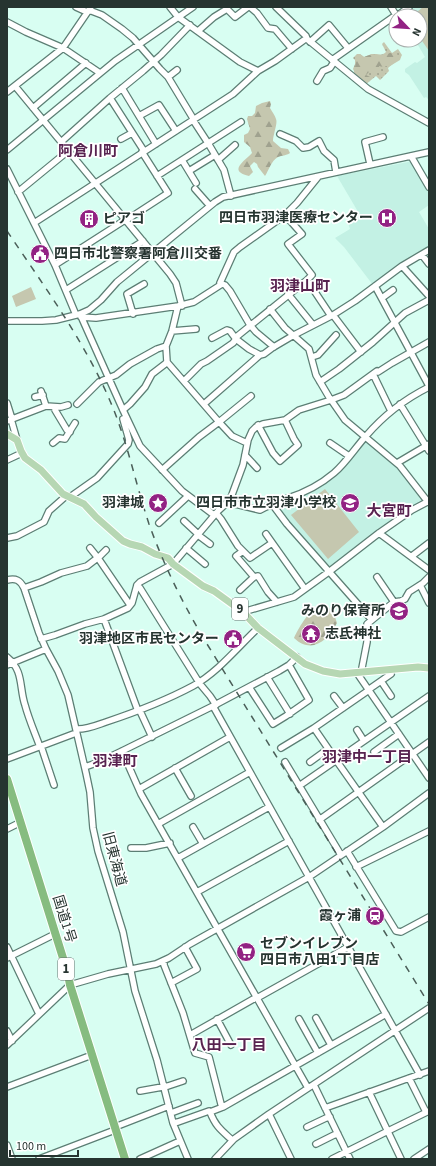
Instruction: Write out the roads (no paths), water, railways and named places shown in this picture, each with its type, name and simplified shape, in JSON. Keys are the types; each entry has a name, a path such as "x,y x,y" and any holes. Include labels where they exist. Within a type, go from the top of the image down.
{"highway":[{"name":"国道1号","path":"7,779 125,1159"}],"main road":[{"path":"7,434 17,440"},
{"name":"9","path":"17,440 25,458 40,470 57,489 84,504 123,541 142,547 155,554 165,556 173,564 203,586 214,591 244,612 258,628 305,664 323,671 340,674 429,668"}],"street":[{"path":"76,7 102,15 122,29 168,77 224,170 231,196"},
{"path":"170,7 178,17 240,62 258,71"},
{"path":"7,150 115,61 193,7"},
{"path":"198,31 214,17 228,9 235,17 249,7 257,13 268,28 275,29 292,49"},
{"path":"276,7 306,36 308,40 368,89 429,123"},
{"path":"7,92 63,48 89,10"},
{"path":"317,81 323,71 330,68 333,61 348,48 388,20"},
{"path":"7,22 63,48 100,73"},
{"path":"61,142 110,98 143,72 190,25"},
{"path":"34,223 233,94 258,71 329,25 348,48"},
{"path":"33,108 86,63"},
{"path":"168,77 177,70"},
{"path":"15,86 176,283 180,306 166,346 167,362 232,436 247,442"},
{"path":"122,88 156,144"},
{"path":"55,265 168,193 110,98"},
{"path":"139,116 160,105 176,131"},
{"path":"157,176 241,122"},
{"path":"121,139 132,133"},
{"path":"280,134 296,141 303,148 310,147 319,141 324,151 334,160 336,172"},
{"path":"370,164 365,142 383,137"},
{"path":"189,172 217,158 235,145"},
{"path":"18,192 68,151"},
{"path":"79,316 98,303 117,282 223,197 429,152"},
{"path":"411,156 429,187"},
{"path":"182,160 195,186 210,206"},
{"path":"7,169 55,265 140,446 182,491 221,519 238,546 250,558 272,543"},
{"path":"222,284 220,283 234,252 285,215 318,177"},
{"path":"184,381 201,364 208,361 233,343 236,338 250,325 312,275 288,244 302,234 285,215"},
{"path":"66,290 143,241"},
{"path":"204,404 260,355 294,335 332,316 402,266 429,250"},
{"path":"422,255 429,264"},
{"path":"402,266 429,296"},
{"path":"307,280 332,316 361,352"},
{"path":"133,314 127,294 144,284"},
{"path":"7,321 42,321 79,316 96,318 133,314 180,306 194,302 222,284"},
{"path":"222,284 225,285 230,291 250,325 274,347"},
{"path":"229,501 231,503 260,510 315,486 336,472 381,419 400,404 429,387 375,286"},
{"path":"382,298 393,290"},
{"path":"288,294 313,325"},
{"path":"320,382 361,352 405,313 429,300"},
{"path":"244,612 294,596 330,571 379,533 412,510 429,501 397,463 345,420 316,375 309,349 285,328 270,309"},
{"path":"172,331 196,329"},
{"path":"212,338 227,330 230,331 236,338 260,355"},
{"path":"312,357 318,355 336,335"},
{"path":"41,639 104,619 128,608 137,585 140,582 173,564 215,514 229,501 240,472 247,442 252,431 258,425 285,420 299,410 344,395 377,371 378,372 429,342"},
{"path":"77,404 99,382 116,375 130,364 157,349 166,346"},
{"path":"7,538 17,536 44,522 49,511 68,496 97,478 128,444 129,440 122,414 144,387 152,374 167,362"},
{"path":"373,374 391,411"},
{"path":"35,397 42,393 46,406"},
{"path":"162,470 199,437 251,396"},
{"path":"7,403 10,420 17,440"},
{"path":"397,463 428,447 400,404"},
{"path":"10,420 46,406 68,405"},
{"path":"55,406 55,410 67,430 70,432"},
{"path":"258,425 273,453 280,461 298,445 285,420"},
{"path":"53,443 59,438 65,439 75,423"},
{"path":"330,442 349,456"},
{"path":"7,460 22,454"},
{"path":"245,455 257,468"},
{"path":"159,523 188,496"},
{"path":"272,504 287,524 371,619"},
{"path":"184,521 198,535 210,544"},
{"path":"379,533 429,570"},
{"path":"266,534 305,589"},
{"path":"412,556 429,543"},
{"path":"90,548 130,605"},
{"path":"186,548 205,564"},
{"path":"7,580 17,579 21,582 24,588 61,573 87,566 106,550"},
{"path":"243,550 236,556 254,577 258,576 268,592 277,602"},
{"path":"240,590 254,577"},
{"path":"377,577 394,602"},
{"path":"429,577 409,592 405,599 394,602 366,624 368,642 359,673 429,778"},
{"path":"137,585 214,705 230,737 420,1075"},
{"path":"420,585 428,600"},
{"name":"旧東海道","path":"24,588 41,639 58,671 68,695 90,792 95,840 123,932 135,991 157,1060 173,1123 188,1159"},
{"path":"104,619 139,711 152,737"},
{"path":"7,759 40,747 76,731 93,727 139,711 178,694 200,682 220,666 258,628"},
{"path":"7,665 46,649"},
{"path":"7,657 16,665 20,676 25,706 54,785"},
{"path":"85,766 99,762 152,737 249,687 288,665 297,657"},
{"path":"249,687 273,724 309,700 288,665"},
{"path":"281,748 314,728 391,674"},
{"path":"267,677 290,714"},
{"path":"381,681 391,696"},
{"path":"334,696 343,708"},
{"path":"299,786 429,697"},
{"path":"314,728 383,827"},
{"path":"357,730 364,741"},
{"path":"374,752 399,734"},
{"path":"139,789 230,737"},
{"path":"319,820 429,742"},
{"path":"310,762 328,749"},
{"path":"122,751 139,789 158,824 308,1088"},
{"path":"285,762 341,855"},
{"path":"175,768 191,796"},
{"path":"158,824 250,772"},
{"path":"7,1045 70,985 164,961 185,947 309,877 383,827 429,793"},
{"path":"178,858 270,807"},
{"path":"7,829 21,822"},
{"path":"193,828 203,844"},
{"path":"356,867 429,831"},
{"path":"197,892 289,841"},
{"path":"131,848 146,848 170,843"},
{"path":"347,851 396,931 401,932 429,918"},
{"path":"9,957 55,934"},
{"path":"7,947 9,957 39,1014"},
{"path":"171,983 197,968 185,947"},
{"path":"192,1034 348,947"},
{"path":"164,961 183,1013 195,1053 209,1057 223,1107"},
{"path":"215,1159 232,1140 429,1008"},
{"path":"173,1123 223,1107 386,1014"},
{"path":"316,1018 331,1045"},
{"path":"217,1020 231,1045"},
{"path":"299,1020 318,1053"},
{"path":"7,1031 12,1041"},
{"path":"7,1087 92,1055"},
{"path":"325,1108 429,1071"},
{"path":"332,1159 427,1112 409,1078"},
{"path":"140,1091 183,1081"},
{"path":"314,1085 350,1159"},
{"path":"369,1092 401,1159"},
{"path":"171,1113 198,1103"},
{"path":"39,1159 169,1106"},
{"path":"210,1112 214,1123 232,1140"},
{"path":"269,1114 291,1159"},
{"path":"307,1127 330,1117"},
{"path":"316,1144 334,1134 338,1134"},
{"path":"140,1159 180,1141"},
{"path":"7,1145 12,1159"},
{"path":"414,1159 429,1149"}],"railway":[{"path":"7,231 78,339 103,385 123,436 144,509 155,540 175,586 190,615 429,1004"}],"place":[{"name":"四日市羽津医療センター","path":"387,218"},
{"name":"ピアゴ","path":"89,219"},
{"name":"四日市北警察署阿倉川交番","path":"40,254"},
{"name":"羽津城","path":"158,503"},
{"name":"四日市市立羽津小学校","path":"350,503"},
{"name":"みのり保育所","path":"399,611"},
{"name":"志氐神社","path":"311,634"},
{"name":"羽津地区市民センター","path":"233,639"},
{"name":"霞ヶ浦","path":"375,916"},
{"name":"セブンイレブン 四日市八田1丁目店","path":"246,952"}],"district":[{"name":"阿倉川町","path":"88,151"},
{"name":"羽津山町","path":"300,286"},
{"name":"大宮町","path":"389,511"},
{"name":"羽津中一丁目","path":"367,757"},
{"name":"羽津町","path":"115,761"},
{"name":"八田一丁目","path":"229,1045"}]}
